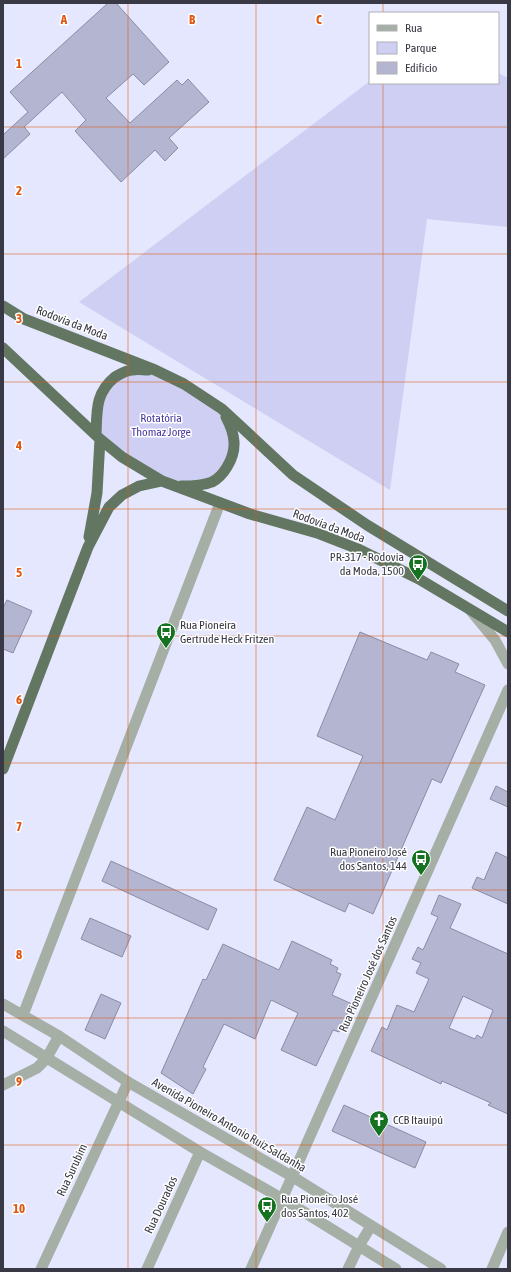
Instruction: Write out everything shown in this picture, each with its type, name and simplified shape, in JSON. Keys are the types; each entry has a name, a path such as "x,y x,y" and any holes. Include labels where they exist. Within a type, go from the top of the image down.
{"highway":[{"name":"Rodovia da Moda","path":"3,306 24,319 155,370"},
{"path":"3,348 98,437 122,457 162,481 174,486 193,486 212,482 224,472 232,459 235,445 232,429 222,409 184,384 155,370 131,370 118,375 107,384 98,401 98,437 97,493 88,547"},
{"name":"Rodovia da Moda","path":"222,409 292,475 367,525 506,609"},
{"path":"3,768 88,547 109,507 122,495 139,486 162,481"},
{"name":"Rodovia da Moda","path":"174,486 250,514 317,533 358,550 419,579 508,632"}],"street":[{"path":"23,1015 220,503"},
{"path":"470,608 495,640 508,664"},
{"name":"Rua Pioneiro José dos Santos","path":"251,1269 508,690"},
{"name":"Avenida Pioneiro Antonio Ruiz Saldanha","path":"3,1004 59,1036 128,1082 292,1177 441,1269"},
{"path":"3,1032 200,1152 283,1199 396,1269"},
{"path":"3,1085 37,1068 46,1059 59,1036"},
{"name":"Rua Surubim","path":"41,1269 128,1082"},
{"name":"Rua Dourados","path":"146,1269 200,1152"},
{"path":"348,1269 371,1226"},
{"path":"492,1269 508,1232"}],"green space":[{"path":"499,74 508,78 508,227 427,219 390,490 79,302 369,82 369,84 499,84"},
{"name":"Rotatória Thomaz Jorge","path":"155,370 222,409 235,445 213,482 174,486 100,439 97,410 118,375"}],"building":[{"path":"108,3 116,3 169,62 144,85 133,74 106,98 130,123 177,80 182,85 188,79 209,102 169,138 178,148 165,161 155,150 121,182 75,131 86,120 62,92 24,127 30,134 3,159 3,135 28,112 10,92"},
{"path":"7,600 32,611 13,653 3,649 3,608"},
{"path":"360,632 427,660 431,652 459,664 455,672 485,685 441,783 432,779 373,914 349,903 345,912 274,880 307,807 335,820 363,756 317,736"},
{"path":"496,786 508,792 508,807 490,799"},
{"path":"496,852 508,858 508,904 472,888 477,877 484,880"},
{"path":"111,861 217,909 208,930 102,881"},
{"path":"439,895 461,904 450,928 508,954 508,1114 488,1105 491,1103 442,1081 441,1084 371,1051 382,1027 387,1030 397,1005 414,1012 429,979 416,973 421,963 412,959 418,947 423,950 438,917 431,914","holes":["463,996 493,1010 482,1038 477,1035 475,1039 449,1028"]},
{"path":"90,918 131,936 122,957 81,939"},
{"path":"292,941 332,960 330,964 338,968 336,972 341,974 332,995 352,1004 339,1032 333,1030 316,1066 281,1050 298,1013 271,1000 255,1039 224,1024 203,1067 206,1069 193,1094 161,1073 203,979 206,980 223,944 279,970"},
{"path":"101,994 121,1003 105,1039 85,1030"},
{"name":"CCB Itauipú","path":"344,1105 426,1142 415,1168 332,1131"}],"place":[{"name":"PR-317 - Rodovia da Moda, 1500","path":"418,581"},
{"name":"Rua Pioneira Gertrude Heck Fritzen","path":"166,649"},
{"name":"Rua Pioneiro José dos Santos, 144","path":"421,876"},
{"name":"CCB Itauipú","path":"379,1137"},
{"name":"Rua Pioneiro José dos Santos, 402","path":"267,1223"}]}
